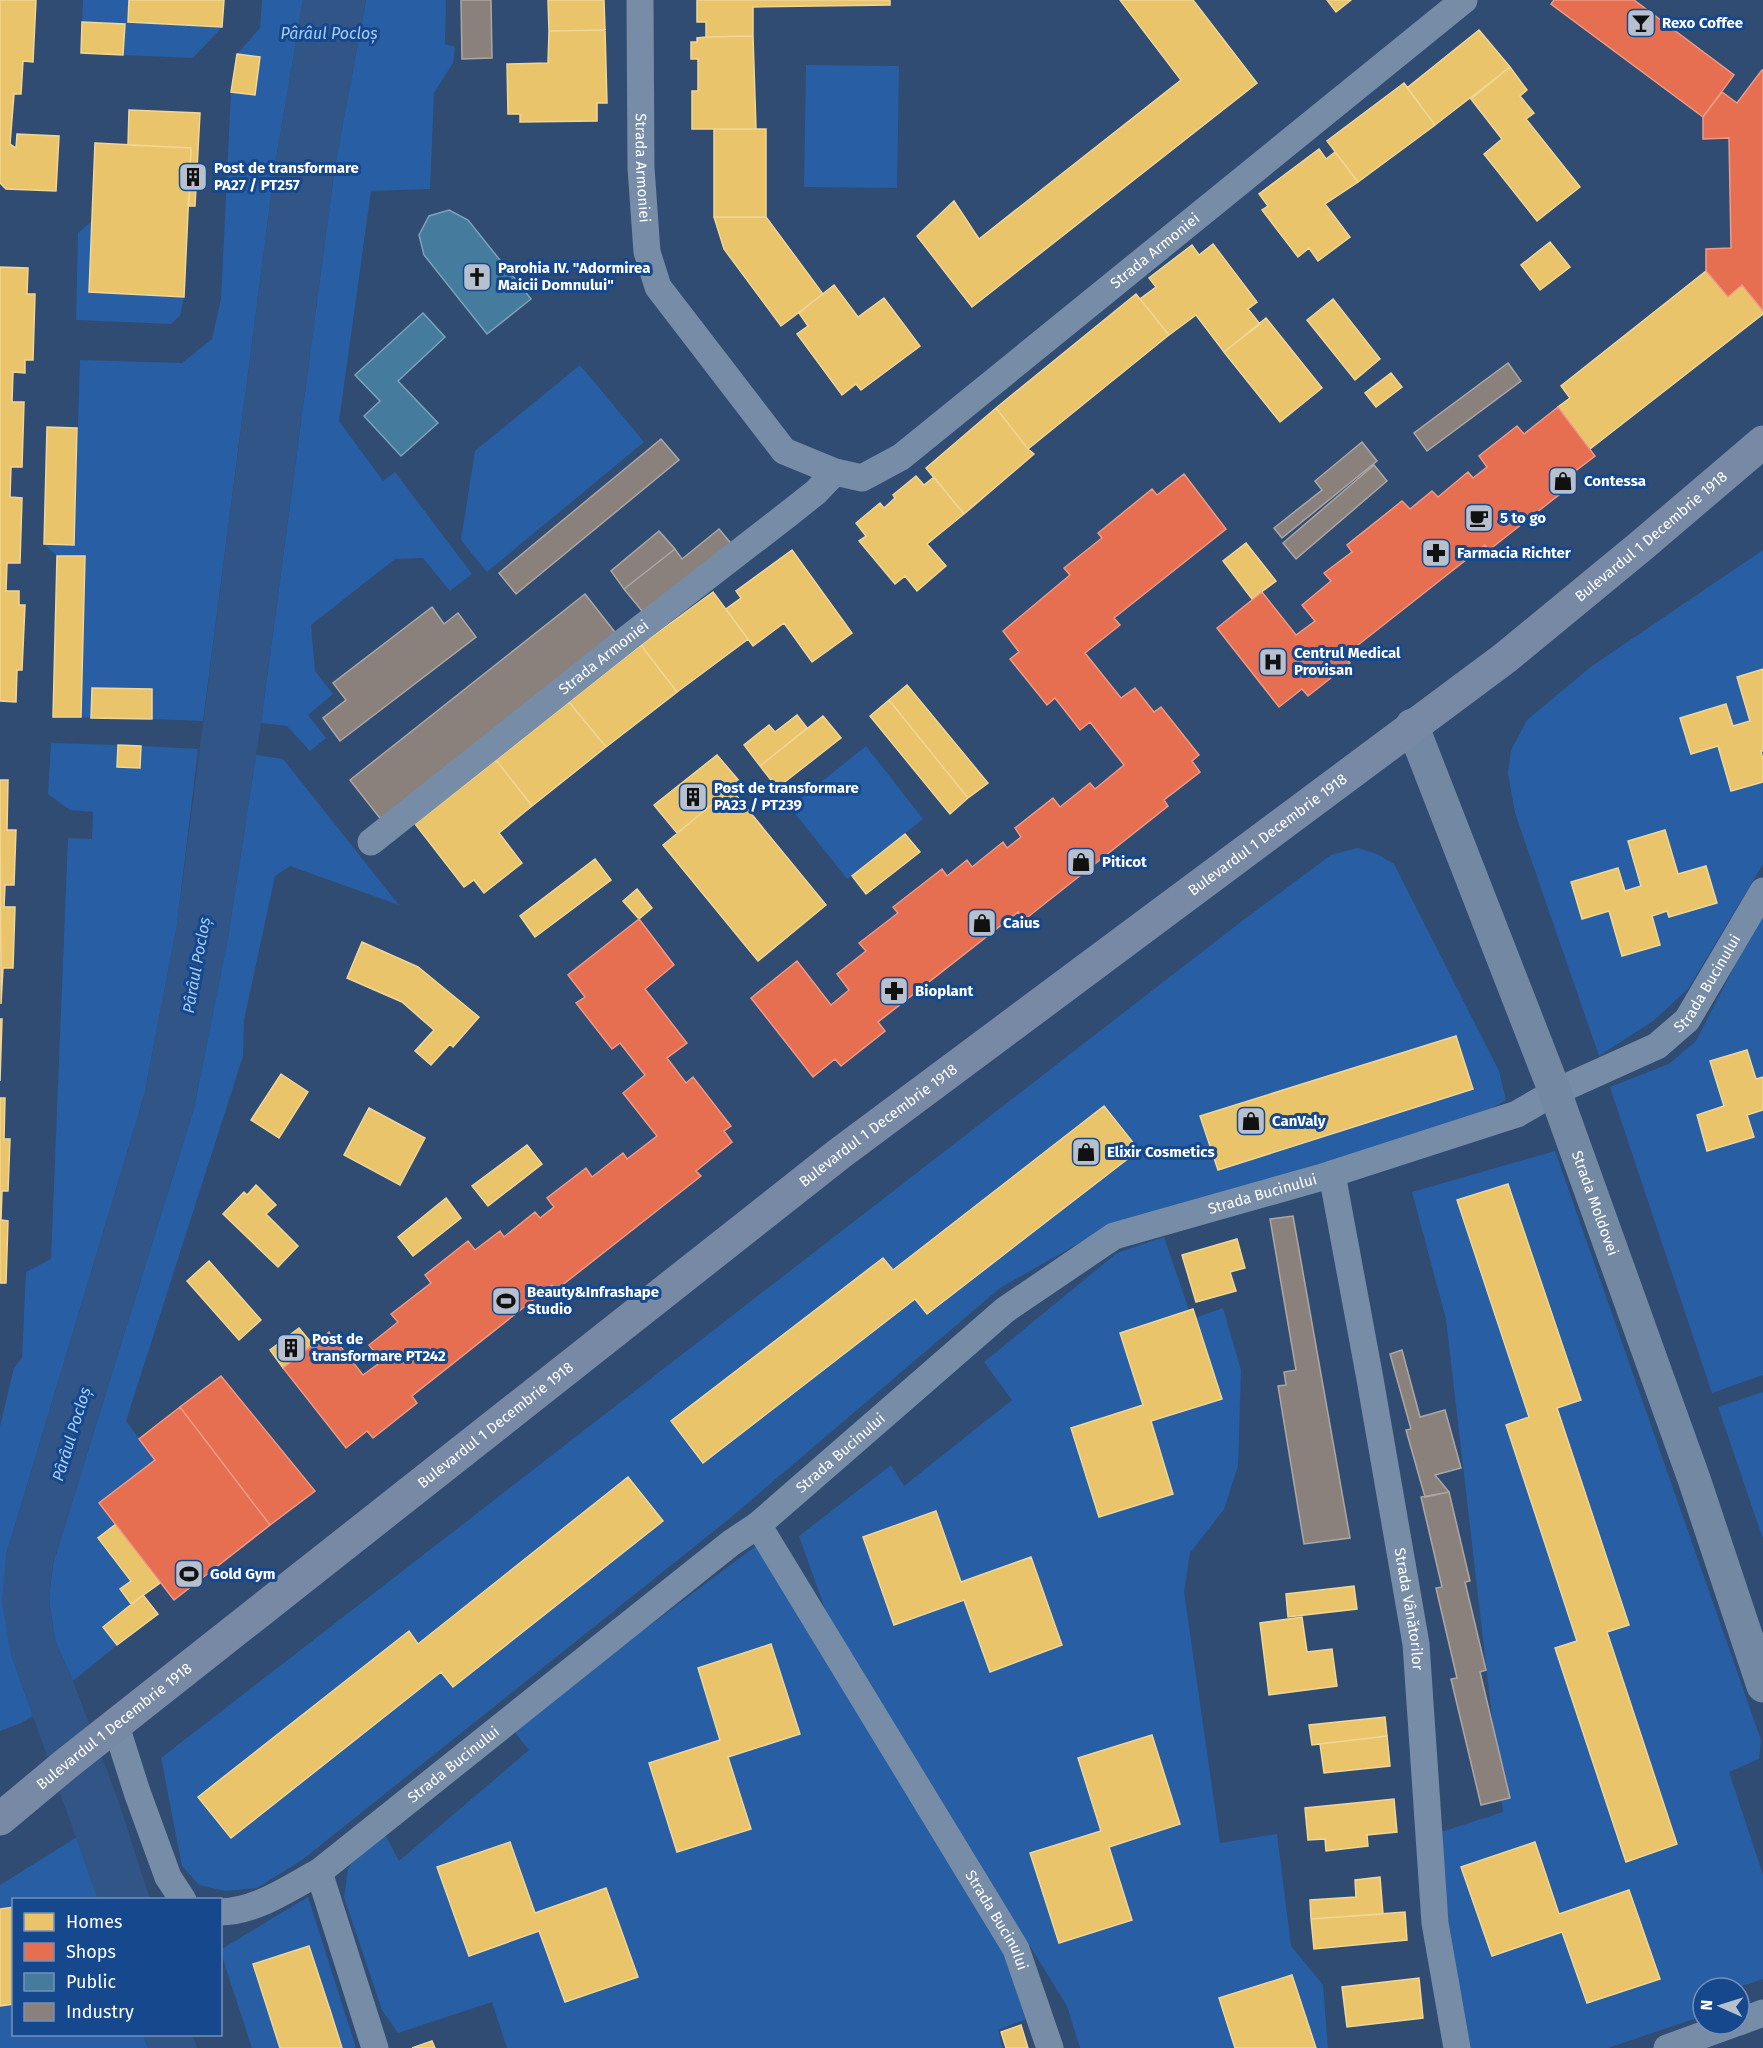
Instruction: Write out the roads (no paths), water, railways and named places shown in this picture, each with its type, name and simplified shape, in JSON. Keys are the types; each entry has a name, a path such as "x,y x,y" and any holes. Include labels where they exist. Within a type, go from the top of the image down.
{"main road":[{"name":"Bulevardul 1 Decembrie 1918","path":"0,1819 839,1154 1514,650 1763,442"}],"street":[{"name":"Strada Armoniei","path":"640,0 641,168 647,252 658,287 784,451 835,472 862,478 901,457 1464,0"},
{"name":"Strada Armoniei","path":"371,842 816,492 835,472"},
{"name":"Strada Moldovei","path":"1412,725 1555,1092 1694,1479 1763,1686"},
{"name":"Strada Bucinului","path":"222,1912 235,1912 265,1900 320,1872 721,1551 758,1525 999,1316 1114,1236 1332,1174 1517,1114 1555,1092 1657,1046 1687,1020 1763,891"},
{"name":"Strada Vânătorilor","path":"1332,1174 1416,1644 1435,1923 1457,2048"},
{"name":"Strada Bucinului","path":"758,1525 1016,1949 1050,2048"},
{"path":"116,1726 168,1877 182,1898"},
{"path":"320,1872 375,2048"},
{"path":"1667,2048 1700,2036"}],"water":[{"name":"Pârâul Pocloș","path":"303,0 366,0 335,166 261,723 228,938 194,1108 53,1564 49,1599 55,1640 117,1797 150,1898 97,1898 11,1654 2,1602 6,1555 144,1096 177,925 275,165"},
{"path":"143,2036 193,2036 197,2048 148,2048"}],"place":[{"name":"Rexo Coffee","path":"1641,23"},
{"name":"Post de transformare PA27 / PT257","path":"193,177"},
{"name":"Parohia IV. \"Adormirea Maicii Domnului\"","path":"477,277"},
{"name":"Contessa","path":"1563,481"},
{"name":"5 to go","path":"1479,518"},
{"name":"Farmacia Richter","path":"1436,553"},
{"name":"Centrul Medical Provisan","path":"1273,662"},
{"name":"Post de transformare PA23 / PT239","path":"693,797"},
{"name":"Piticot","path":"1081,862"},
{"name":"Caius","path":"982,923"},
{"name":"Bioplant","path":"894,991"},
{"name":"CanValy","path":"1251,1121"},
{"name":"Elixir Cosmetics","path":"1086,1152"},
{"name":"Beauty&Infrashape Studio","path":"506,1301"},
{"name":"Post de transformare PT242","path":"291,1348"},
{"name":"Gold Gym","path":"189,1574"}]}
